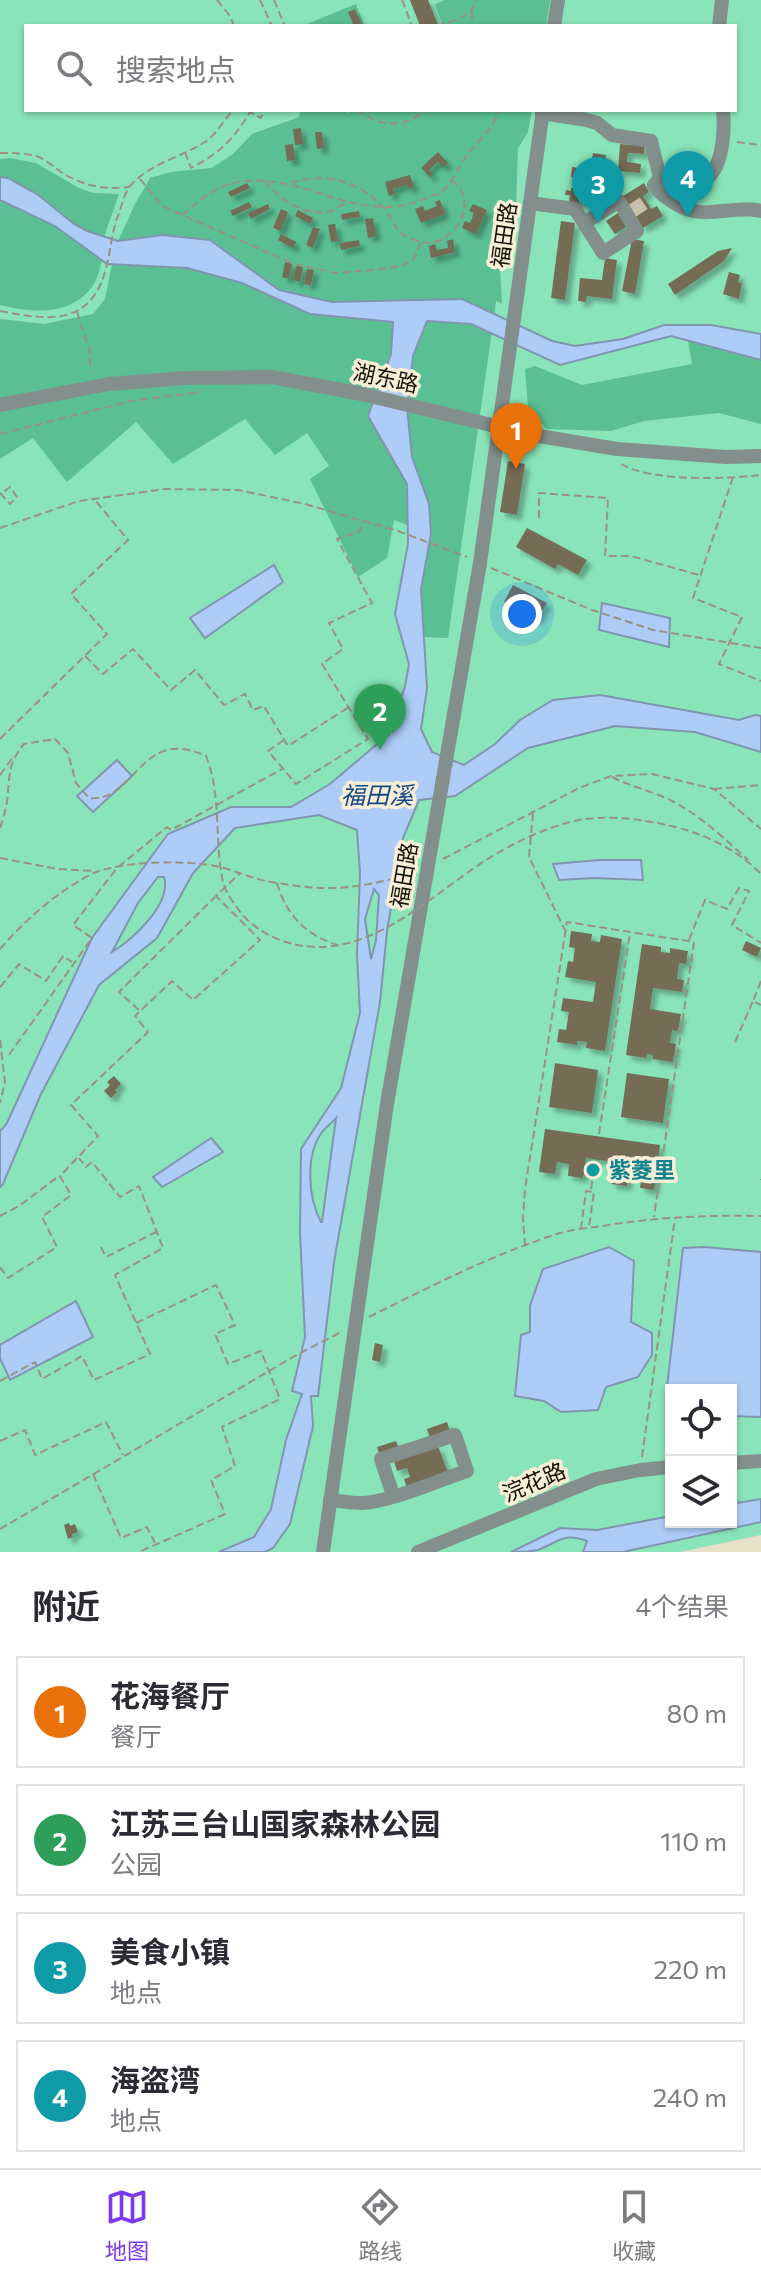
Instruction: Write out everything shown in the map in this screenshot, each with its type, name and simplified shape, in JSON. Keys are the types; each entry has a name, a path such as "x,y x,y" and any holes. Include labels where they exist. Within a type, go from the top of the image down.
{"street":[{"path":"554,24 558,0"},
{"path":"719,24 722,0"},
{"path":"543,112 597,123 612,135 651,141 656,191"},
{"name":"福田路","path":"323,1552 387,1104 480,563 543,112"},
{"path":"656,191 673,177 691,183 705,181 711,176 724,140 723,112"},
{"path":"656,191 687,211 707,214 747,208 761,211"},
{"path":"530,203 575,209 603,253 637,231 629,212 619,201 584,223"},
{"name":"湖东路","path":"0,405 92,387 184,378 272,377 362,394 533,435 617,449 726,457 761,456"},
{"path":"330,1500 377,1501 467,1471 455,1435 381,1459 393,1495"},
{"path":"737,1463 761,1461"},
{"name":"浣花路","path":"418,1552 596,1479 665,1468"}],"path":[{"path":"217,0 233,24"},
{"path":"260,0 271,24"},
{"path":"274,0 284,24"},
{"path":"402,0 411,24"},
{"path":"442,24 467,15 475,7 476,0"},
{"path":"471,11 472,24"},
{"path":"0,311 33,317 68,316 90,303 105,272 113,226 129,187 151,168 207,141 231,112"},
{"path":"185,152 191,168 221,151 237,134 250,112"},
{"path":"360,112 368,118 392,124 413,121 424,112"},
{"path":"182,215 212,191 233,183 264,181 290,184 370,208 412,205 443,191 496,120 498,112"},
{"path":"724,140 761,145"},
{"path":"0,153 38,157 92,187 129,187"},
{"path":"139,178 162,206 292,263 335,273 402,266 414,259 421,242"},
{"path":"290,184 308,178 345,181 383,208 394,227 407,237 431,244 451,233 465,207 463,193 451,179"},
{"path":"264,181 269,188 299,208 331,212 346,202"},
{"path":"77,311 89,349 92,387"},
{"path":"0,434 131,401 213,391"},
{"path":"619,463 630,469 679,477 761,475"},
{"path":"733,477 693,598 742,617 719,664 761,681"},
{"path":"0,528 79,501 165,489 238,490 305,504 398,531 454,551 592,610 653,630 761,648"},
{"path":"539,518 539,493 608,498 605,556 645,559 701,576"},
{"path":"0,739 107,634 71,594 128,540 95,499"},
{"path":"284,740 268,751 296,784 368,739 322,664 343,649 329,623 372,603 337,539 360,531 362,521"},
{"path":"85,656 103,674 133,649 171,690 195,670 224,705 245,694 253,710 264,706 288,746 349,707"},
{"path":"0,775 24,744 55,739 68,753 76,783 89,798 99,799 113,794 142,764 169,748 191,748 206,756 216,791 223,885 243,916 270,937 321,948 372,935 403,919 487,859 525,838 566,823 606,817 645,820 684,829 748,860"},
{"path":"0,828 7,804 13,757"},
{"path":"9,1055 92,938 73,925 117,868 167,827 171,830 283,769"},
{"path":"0,858 58,869 97,872 133,865 183,863 215,866 277,882 346,888 411,874 579,788 611,776 652,774 714,789 761,785"},
{"path":"611,776 630,786 670,799 705,821 761,874"},
{"path":"714,789 761,829"},
{"path":"533,811 529,857 565,930"},
{"path":"0,949 43,907 97,872"},
{"path":"140,1011 119,992 239,873"},
{"path":"277,882 281,899 292,917 309,932 337,945"},
{"path":"688,941 705,900 727,909 739,888 749,891 732,925 761,943"},
{"path":"0,1216 60,1176 98,1136 71,1105 148,1032 135,1016 172,981 193,1000 260,940 216,896"},
{"path":"525,1247 525,1189 567,922 694,942 654,1218"},
{"path":"599,1134 630,932"},
{"path":"0,987 19,964 46,981 63,956 73,963"},
{"path":"735,1042 761,981"},
{"path":"753,1001 761,1005"},
{"path":"0,1040 5,1082 0,1103"},
{"path":"0,1381 35,1362 42,1379 82,1356 94,1380 150,1354 115,1275 163,1248 139,1186 120,1197 92,1162 86,1167 78,1157"},
{"path":"591,1192 595,1163"},
{"path":"0,1267 8,1278 57,1247 42,1217 71,1195 60,1176"},
{"path":"581,1230 586,1191 594,1192 589,1228"},
{"path":"0,1529 293,1357 417,1293 525,1247 563,1233 654,1218 703,1214 761,1216"},
{"path":"640,1470 675,1217"},
{"path":"101,1247 106,1257 157,1232"},
{"path":"136,1323 216,1285 235,1325 215,1334 228,1364 261,1351 280,1399 222,1427 235,1466 211,1480 225,1514 139,1552"},
{"path":"0,1441 25,1430 35,1455 106,1422 123,1455"},
{"path":"93,1473 121,1538 147,1527 156,1545"}],"green space":[{"path":"0,0 761,0 761,1535 680,1552 0,1552"},
{"path":"445,0 550,0 546,24 442,24 435,4"},
{"path":"356,4 363,24 307,24"},
{"path":"300,112 532,112 528,132 518,148 516,206 508,231 494,246 500,270 502,304 496,301 494,317 462,299 332,302 279,290 210,240 118,241 150,178 171,172 211,168 232,155 252,134 299,117"},
{"path":"0,159 36,163 93,193 119,194 104,237 74,224 21,184 0,177"},
{"path":"0,200 55,226 102,260 95,281 85,295 51,310 26,310 0,305"},
{"path":"112,264 187,268 242,283 310,314 471,323 492,331 448,638 423,637 421,589 431,534 394,520 387,558 358,577 310,479 329,466 307,433 275,455 245,419 173,464 136,422 67,482 33,438 0,459 0,319 44,324 93,314 105,299"},
{"path":"688,340 761,360 761,424 719,413 644,421 611,431 546,429 528,407 525,369 535,366 582,385 692,364"}],"water":[{"name":"福田溪","path":"0,177 8,178 37,194 74,224 118,241 162,235 210,240 279,290 332,302 462,299 552,341 575,346 623,339 664,325 711,325 761,334 761,360 671,336 560,365 471,324 427,321 413,356 407,408 412,457 429,504 431,534 421,589 427,688 421,729 432,752 464,765 495,744 520,720 553,700 600,695 739,720 761,716 761,752 695,732 615,726 528,748 455,796 419,800 403,838 387,931 380,1002 334,1262 318,1396 311,1396 313,1426 290,1524 273,1548 265,1552 219,1552 254,1537 271,1509 286,1440 302,1394 292,1391 305,1337 300,1232 301,1149 341,1088 360,1013 357,830 319,815 235,828 193,873 157,938 99,985 40,1096 0,1187 0,1131 6,1125 92,938 168,834 231,807 291,807 330,784 389,734 409,664 395,614 408,544 407,484 368,416 391,354 393,322 310,314 242,283 187,268 107,264 55,226 0,200","holes":["158,877 164,877 165,887 156,909 130,939 112,952 138,903","374,889 379,895 376,940 371,959 365,919","336,1118 321,1222 313,1201 310,1177 313,1152 322,1132"]},
{"path":"274,565 283,582 205,638 190,618"},
{"path":"602,603 670,618 669,647 599,630"},
{"path":"117,760 132,776 93,812 77,796"},
{"path":"641,860 643,880 559,880 553,864"},
{"path":"211,1138 223,1152 162,1187 153,1177"},
{"path":"609,1247 634,1261 631,1322 652,1333 652,1355 638,1377 606,1387 598,1410 561,1412 544,1401 515,1396 521,1335 530,1332 530,1306 543,1269"},
{"path":"683,1248 761,1252 761,1417 737,1416 737,1384 667,1384"},
{"path":"76,1301 93,1337 10,1380 0,1358 0,1345"},
{"path":"761,1499 761,1522 737,1527 737,1503"},
{"path":"665,1517 665,1528 733,1528 623,1552 583,1552 587,1541 572,1537 538,1550 511,1552 560,1528 597,1530"}],"building":[{"path":"410,0 428,0 438,24 419,24"},
{"path":"355,9 361,24 353,24 348,12"},
{"path":"301,128 303,144 295,145 293,129"},
{"path":"315,132 322,132 324,148 317,149"},
{"path":"293,144 295,160 287,161 285,145"},
{"path":"620,144 645,146 644,154 628,153 627,162 641,164 640,173 618,171"},
{"path":"438,152 448,163 443,167 438,162 429,170 433,174 430,177 421,168"},
{"path":"593,153 606,155 602,182 571,177 572,167 590,170"},
{"path":"410,175 414,187 408,189 407,185 393,189 395,194 389,196 385,182"},
{"path":"247,183 250,188 231,197 228,192"},
{"path":"644,183 649,192 643,196 651,209 657,206 663,216 643,228 623,196"},
{"path":"571,188 602,192 601,200 580,197 579,203 569,202 570,195 565,195 566,190 571,191"},
{"path":"440,200 445,214 421,223 415,209 423,206 425,211 437,206 435,202"},
{"path":"249,202 252,207 233,216 230,211"},
{"path":"268,204 270,209 251,219 248,213"},
{"path":"473,204 487,210 476,234 462,228 465,221 470,223 474,213 469,211"},
{"path":"281,209 288,212 281,231 273,228"},
{"path":"298,210 313,218 310,224 295,216"},
{"path":"359,211 360,217 342,220 341,214"},
{"path":"618,213 626,227 615,234 606,221"},
{"path":"373,218 376,236 368,238 365,219"},
{"path":"561,221 575,223 565,300 551,298"},
{"path":"335,224 338,241 331,242 328,225"},
{"path":"313,227 320,229 313,248 306,245"},
{"path":"281,234 296,242 293,248 278,240"},
{"path":"453,239 455,252 431,258 429,246 435,244 437,250 448,248 447,241"},
{"path":"632,239 644,241 635,294 622,291"},
{"path":"359,240 360,246 341,250 340,243"},
{"path":"732,248 724,261 675,295 668,284 718,251"},
{"path":"605,258 617,260 612,299 587,296 586,302 578,301 580,278 602,280"},
{"path":"285,262 292,264 289,279 282,277"},
{"path":"296,266 303,267 300,282 293,280"},
{"path":"307,269 314,270 311,285 304,284"},
{"path":"729,272 740,275 739,299 723,294"},
{"path":"508,461 525,464 517,515 500,512"},
{"path":"527,528 587,560 578,575 558,564 555,569 516,547"},
{"path":"513,585 547,603 537,620 504,602"},
{"path":"571,931 592,934 591,941 600,942 601,935 622,939 605,1051 586,1048 587,1042 577,1041 577,1045 557,1042 559,1029 566,1030 569,1012 561,1011 563,998 593,1002 596,982 565,977 568,961 573,962 575,948 569,947"},
{"path":"746,941 761,948 757,957 742,950"},
{"path":"642,944 661,947 661,952 670,953 670,948 688,951 686,964 679,963 677,979 684,980 682,992 653,988 650,1009 681,1014 678,1031 672,1030 670,1043 676,1044 673,1062 653,1059 653,1055 647,1054 646,1058 626,1055"},
{"path":"555,1063 598,1070 592,1113 549,1107"},
{"path":"627,1073 669,1079 663,1123 621,1117"},
{"path":"114,1076 121,1084 111,1098 104,1091 110,1085 107,1082"},
{"path":"545,1129 660,1145 654,1190 640,1188 642,1176 628,1174 627,1186 611,1184 613,1162 586,1158 583,1178 568,1176 569,1164 557,1162 555,1174 539,1172"},
{"path":"375,1343 383,1345 380,1362 372,1360"},
{"path":"447,1422 450,1431 430,1438 427,1429"},
{"path":"396,1441 400,1451 380,1457 377,1447"},
{"path":"438,1446 448,1473 407,1488 404,1479 410,1477 407,1468 397,1471 394,1461"},
{"path":"69,1523 70,1526 75,1524 78,1532 68,1539 64,1525"}],"tunnel":[{"path":"632,211 647,201"}],"place":[{"name":"海盗湾","path":"688,217"},
{"name":"美食小镇","path":"598,223"},
{"name":"花海餐厅","path":"516,469"},
{"name":"江苏三台山国家森林公园","path":"380,750"},
{"name":"紫菱里","path":"593,1170"}]}
